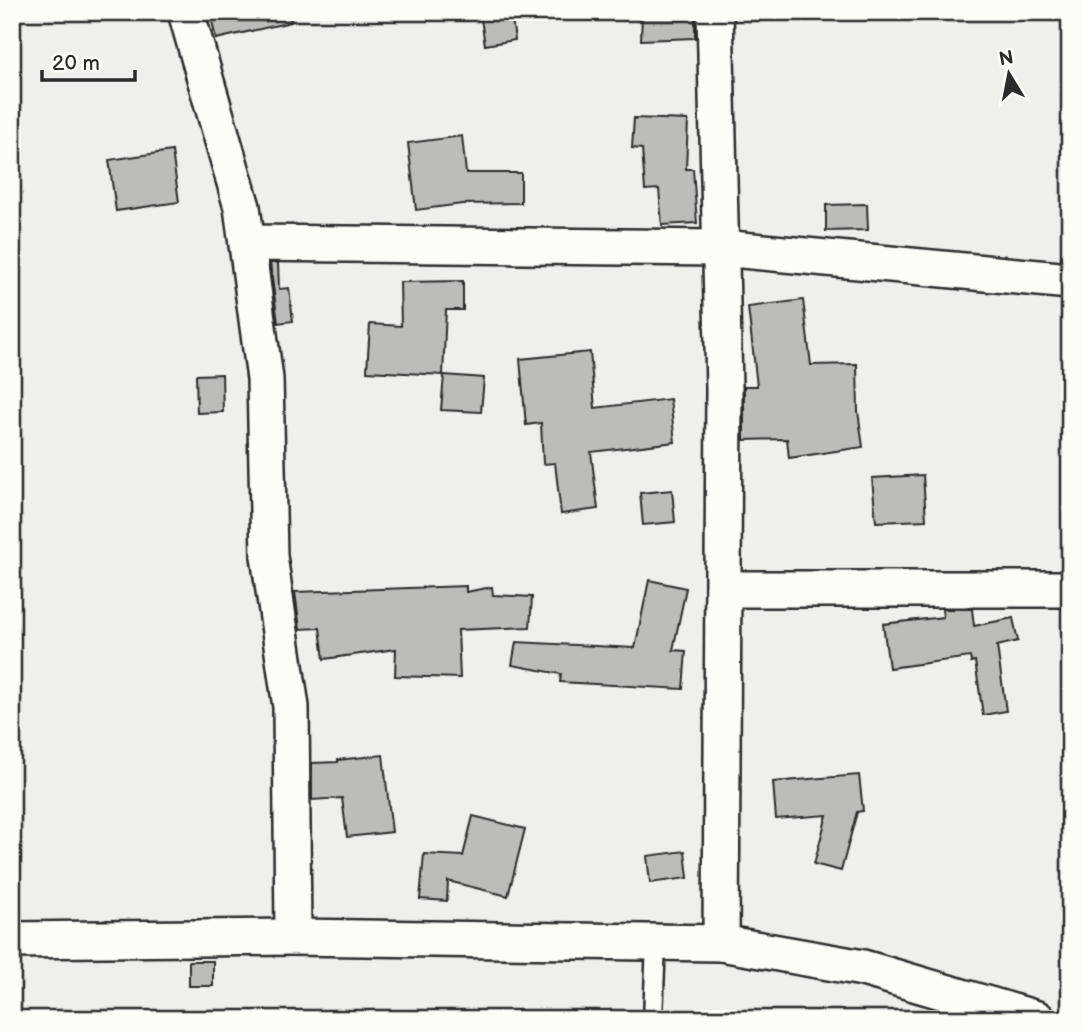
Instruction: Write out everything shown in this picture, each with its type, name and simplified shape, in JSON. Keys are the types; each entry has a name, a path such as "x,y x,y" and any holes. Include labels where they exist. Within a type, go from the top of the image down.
{"street":[{"path":"186,12 242,207 265,379 269,556 291,707 293,937"},
{"path":"715,12 724,388 721,943"},
{"path":"247,243 721,248 1070,281"},
{"path":"723,589 1070,589"},
{"path":"12,940 293,937 721,943 863,968 1037,1019"}],"lane":[{"path":"653,1019 656,942"}],"building":[{"path":"210,12 290,12 291,22 216,39"},
{"path":"480,12 511,12 515,40 485,45"},
{"path":"695,12 695,38 641,40 642,14"},
{"path":"634,118 688,120 686,169 693,169 697,223 662,225 659,189 645,190 642,149 632,148"},
{"path":"462,136 466,173 521,173 521,203 462,204 416,210 408,143"},
{"path":"172,151 179,202 116,211 109,160"},
{"path":"867,204 868,230 826,231 826,205"},
{"path":"270,263 278,263 279,289 289,288 293,321 278,323"},
{"path":"463,281 463,310 446,310 443,375 367,371 370,324 401,326 400,282"},
{"path":"803,300 811,365 857,364 858,411 863,447 789,458 787,439 744,440 744,386 757,386 748,307"},
{"path":"590,352 595,408 670,399 675,442 591,452 598,509 561,514 555,463 543,464 541,423 526,425 520,359"},
{"path":"222,374 223,412 197,413 196,375"},
{"path":"444,375 484,378 481,412 441,410"},
{"path":"923,475 926,520 876,522 872,478"},
{"path":"672,490 675,522 643,525 640,493"},
{"path":"649,580 686,588 673,650 686,651 683,689 560,682 561,674 512,665 516,642 635,648"},
{"path":"466,586 466,592 492,587 493,595 532,597 530,627 458,630 460,678 395,676 396,649 324,659 320,628 300,629 295,592"},
{"path":"942,609 972,609 974,626 1013,618 1018,641 997,646 1006,711 983,715 975,661 971,662 970,657 889,668 883,624 943,617"},
{"path":"383,755 392,832 347,837 342,798 312,800 312,763"},
{"path":"859,775 863,811 857,812 841,871 814,864 827,815 776,819 773,782"},
{"path":"473,816 525,829 508,896 448,881 447,901 420,899 424,854 463,856"},
{"path":"685,851 688,878 650,883 647,856"},
{"path":"189,961 213,961 213,986 189,986"}]}
